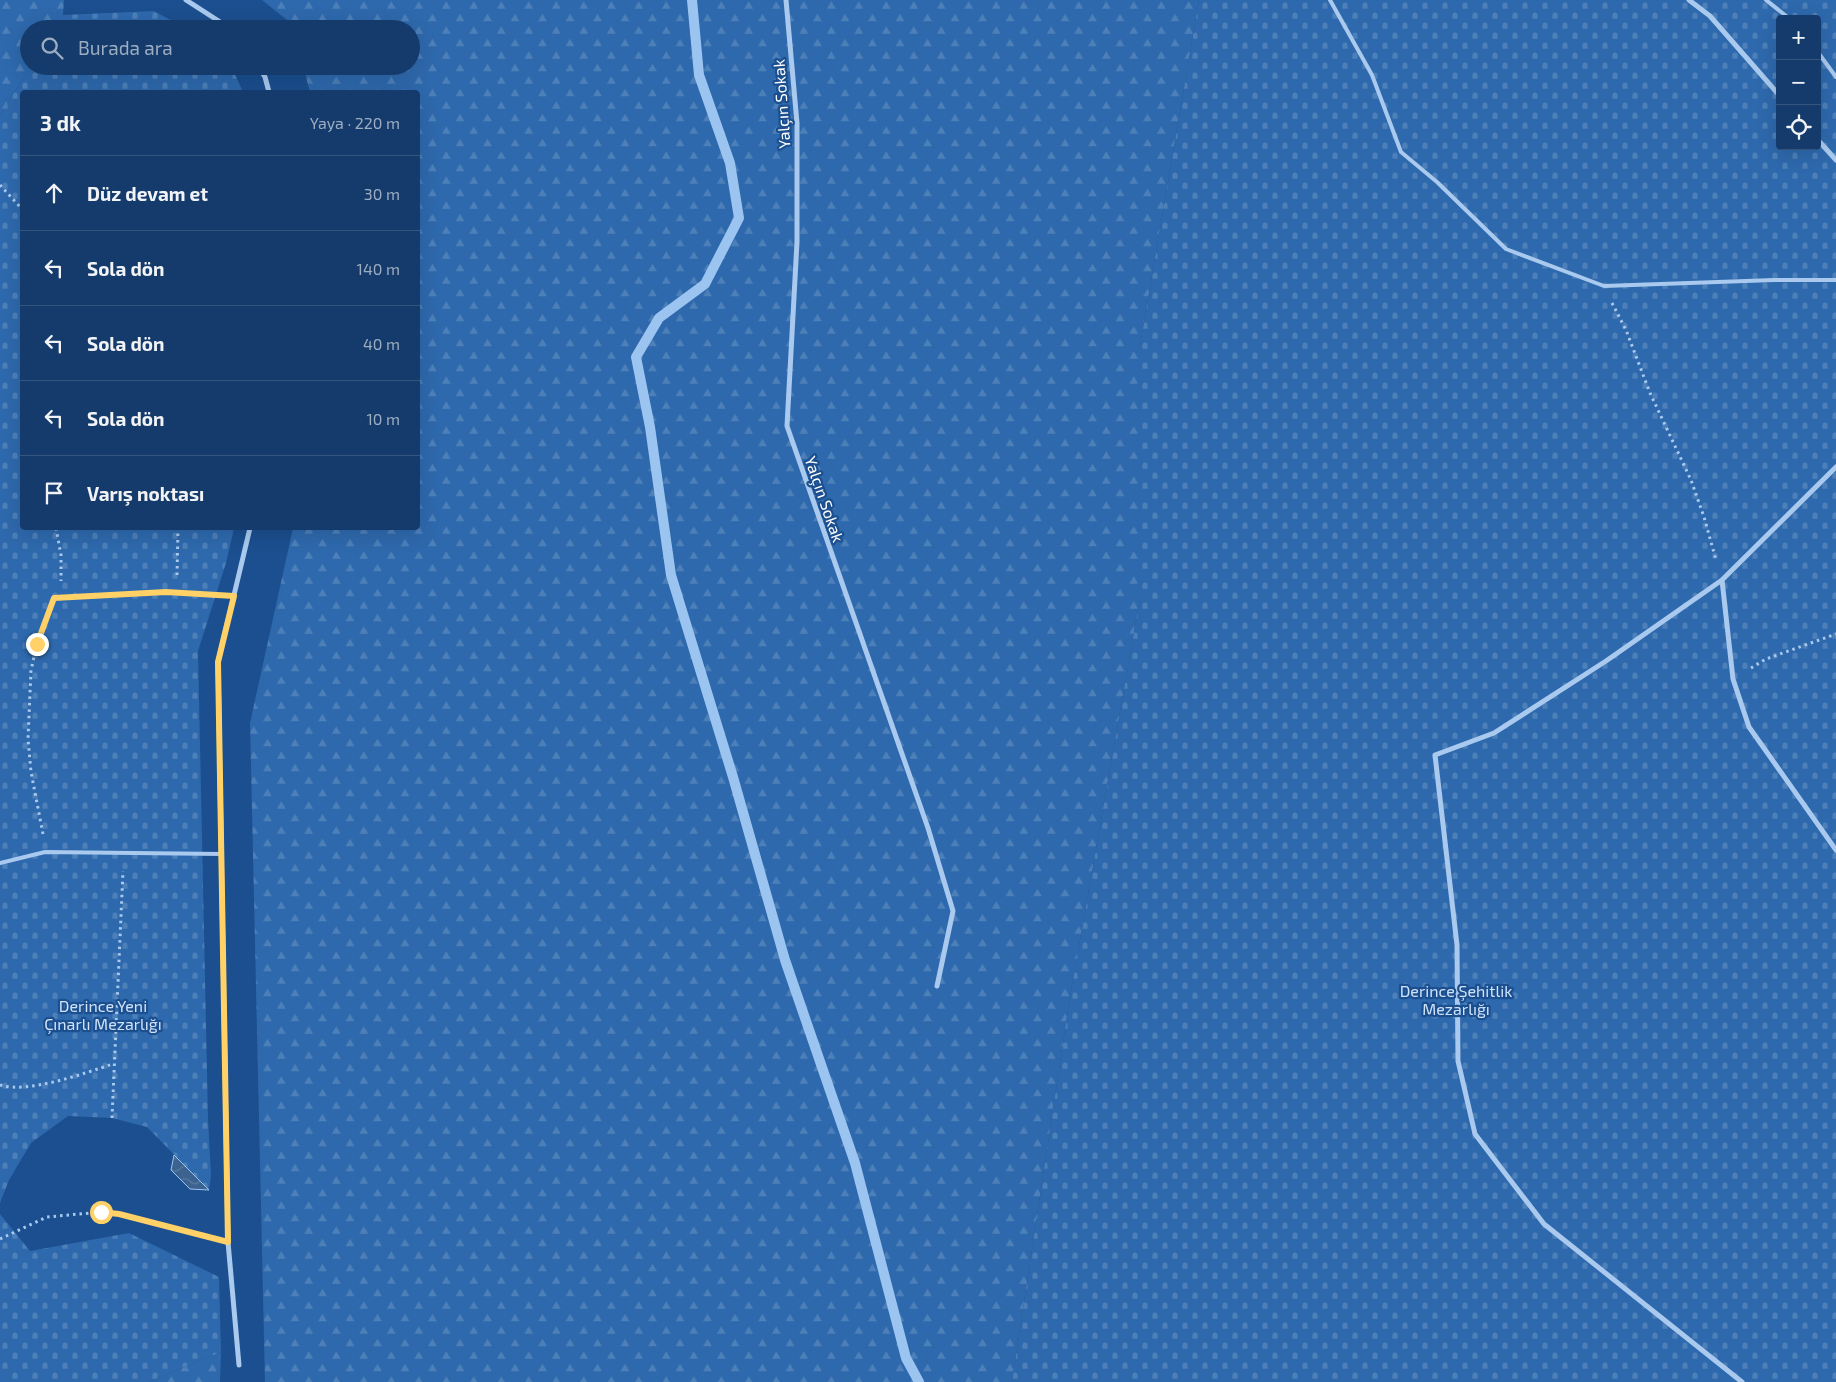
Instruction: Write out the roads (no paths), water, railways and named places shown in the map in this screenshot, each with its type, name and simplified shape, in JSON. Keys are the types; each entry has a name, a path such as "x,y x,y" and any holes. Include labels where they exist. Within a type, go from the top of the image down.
{"street":[{"path":"186,0 217,20"},
{"name":"Yalçın Sokak","path":"786,0 797,123 797,242 787,426 928,828 953,911 937,986"},
{"path":"1689,0 1710,16 1776,91"},
{"path":"264,75 268,90"},
{"path":"1821,143 1836,160"},
{"path":"1742,1382 1544,1224 1475,1134 1458,1062 1457,945 1435,755 1494,733 1606,661 1722,580 1836,466"},
{"path":"239,1365 228,1242 218,662 250,530"},
{"path":"1722,580 1733,679 1749,727 1836,850"}],"lane":[{"path":"1330,0 1372,75 1401,152 1437,182 1506,249 1604,286 1774,280 1836,280"},
{"path":"1766,0 1785,15"},
{"path":"1821,56 1836,77"},
{"path":"54,598 166,592 234,596"},
{"path":"0,863 45,852 222,854"}],"water":[{"path":"174,1155 209,1190 190,1189 171,1170"}],"waterway":[{"path":"692,0 699,75 730,163 739,218 705,284 659,318 636,357 650,427 671,575 733,777 785,960 855,1163 906,1358 919,1382"}],"park label":[{"name":"Derince Şehitlik Mezarlığı","path":"1456,999"},
{"name":"Derince Yeni Çınarlı Mezarlığı","path":"103,1014"}]}
